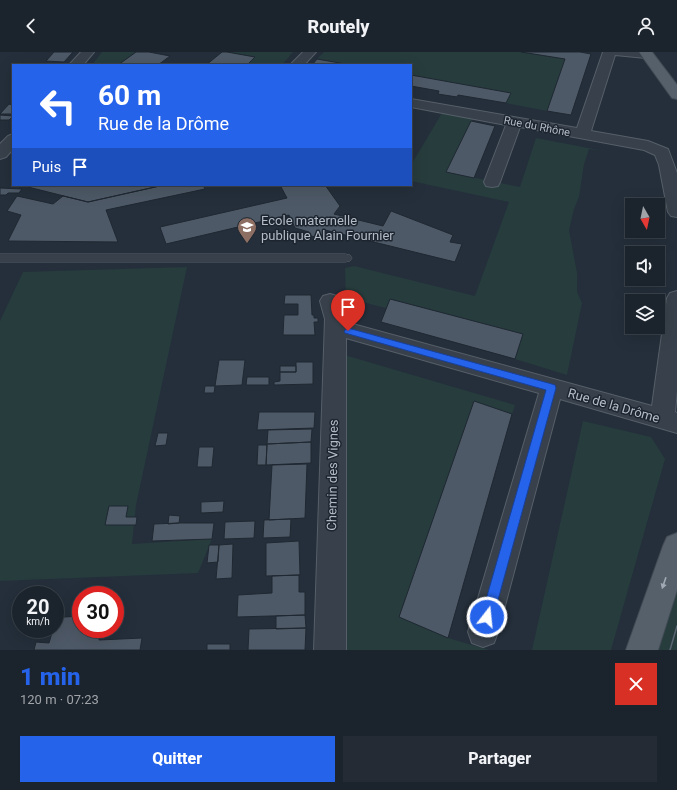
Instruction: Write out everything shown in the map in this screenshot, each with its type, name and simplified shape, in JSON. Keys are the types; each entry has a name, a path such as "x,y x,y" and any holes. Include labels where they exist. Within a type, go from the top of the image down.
{"main road":[{"path":"645,53 677,95"},
{"path":"642,650 677,546"}],"street":[{"path":"77,64 88,52"},
{"path":"298,64 310,52"},
{"path":"582,135 609,52"},
{"path":"620,52 645,53"},
{"name":"Rue du Rhône","path":"414,108 515,122 648,146 662,152 667,165 677,212"},
{"path":"492,182 515,122"},
{"path":"0,154 12,140"},
{"path":"669,421 677,298"},
{"name":"Chemin des Vignes","path":"330,301 336,319 330,650"},
{"name":"Rue de la Drôme","path":"348,331 669,421"},
{"name":"Rue de la Drôme","path":"483,632 552,388"}],"lane":[{"path":"0,258 345,258"}],"green space":[{"path":"102,52 136,52 119,64 93,64"},
{"path":"227,52 293,52 283,64 248,64 255,57"},
{"path":"324,52 521,52 565,59 547,111 506,103 510,93 412,75 412,64 345,64 317,59"},
{"path":"442,113 473,119 447,172 520,187 536,138 604,151 589,149 584,164 579,197 574,209 569,230 577,273 577,292 582,303 567,375 515,359 523,334 391,299 386,308 346,298 345,268 354,266 475,296 509,202 412,181 412,163"},
{"path":"187,267 136,505 132,544 212,539 198,573 0,581 0,321 23,272"},
{"path":"341,354 515,405 512,414 474,402 399,617 448,638 489,650 343,650"},
{"path":"583,421 651,437 665,459 611,650 532,650"},
{"path":"677,587 677,650 658,650"}],"building":[{"path":"54,52 73,52 64,62 46,61"},
{"path":"136,52 149,52 170,56 159,64 119,64"},
{"path":"222,52 255,57 248,64 207,64"},
{"path":"521,52 580,52 591,54 571,115 547,111 565,59"},
{"path":"317,59 345,64 313,64"},
{"path":"412,75 511,93 506,103 458,95 457,97 438,94 439,91 412,86"},
{"path":"9,104 12,105 12,114 0,114"},
{"path":"0,115 12,116 9,120 0,120"},
{"path":"471,121 495,126 474,178 446,172"},
{"path":"29,186 160,186 88,202 28,187"},
{"path":"160,186 204,186 205,189 106,210 118,242 8,241 21,215 7,211 17,196 53,204 63,196 88,202"},
{"path":"281,186 326,186 340,206 334,214 383,226 391,211 453,235 450,242 462,244 455,262 325,230 320,238 307,235 309,232 295,228 289,215 166,244 160,227 287,198"},
{"path":"0,188 22,189 19,193 0,195"},
{"path":"285,295 311,295 312,315 314,315 314,318 318,318 318,322 314,322 315,335 283,335 284,315 298,315 298,304 284,304"},
{"path":"390,299 523,334 515,359 381,322"},
{"path":"219,360 245,360 242,385 215,386"},
{"path":"296,362 313,362 313,384 274,385 274,382 280,381 280,372 296,372"},
{"path":"280,366 296,366 296,372 280,372"},
{"path":"247,377 269,377 269,385 246,385"},
{"path":"205,386 215,386 214,393 204,393"},
{"path":"474,401 512,414 448,638 399,617"},
{"path":"259,412 315,412 314,428 257,430"},
{"path":"312,429 311,442 267,444 268,430"},
{"path":"158,433 168,433 166,445 155,446"},
{"path":"311,442 311,463 266,465 267,444"},
{"path":"258,445 267,445 266,465 257,465"},
{"path":"199,447 214,447 212,467 197,467"},
{"path":"307,464 305,518 269,520 272,465"},
{"path":"224,501 223,512 201,513 201,502"},
{"path":"109,506 128,506 126,517 137,517 136,525 105,525"},
{"path":"169,515 180,516 179,523 168,524"},
{"path":"291,519 290,537 263,538 264,520"},
{"path":"255,521 254,538 224,539 225,522"},
{"path":"214,523 212,539 152,541 154,524"},
{"path":"299,541 300,575 266,576 266,543"},
{"path":"233,544 232,578 216,579 219,545"},
{"path":"209,545 219,545 218,562 207,563"},
{"path":"299,575 299,592 305,592 305,615 237,617 238,595 272,593 272,576"},
{"path":"305,615 306,628 276,629 276,616"},
{"path":"64,617 72,617 72,638 99,638 99,640 142,638 140,650 34,650 36,642 49,643 50,638 64,638"},
{"path":"306,628 305,650 248,650 249,629"},
{"path":"207,644 230,644 230,650 207,650"}],"tram line":[{"path":"670,650 677,626"}],"place":[{"name":"Ecole maternelle publique Alain Fournier","path":"247,244"}],"route":[{"path":"348,331 552,388 487,617"}]}
